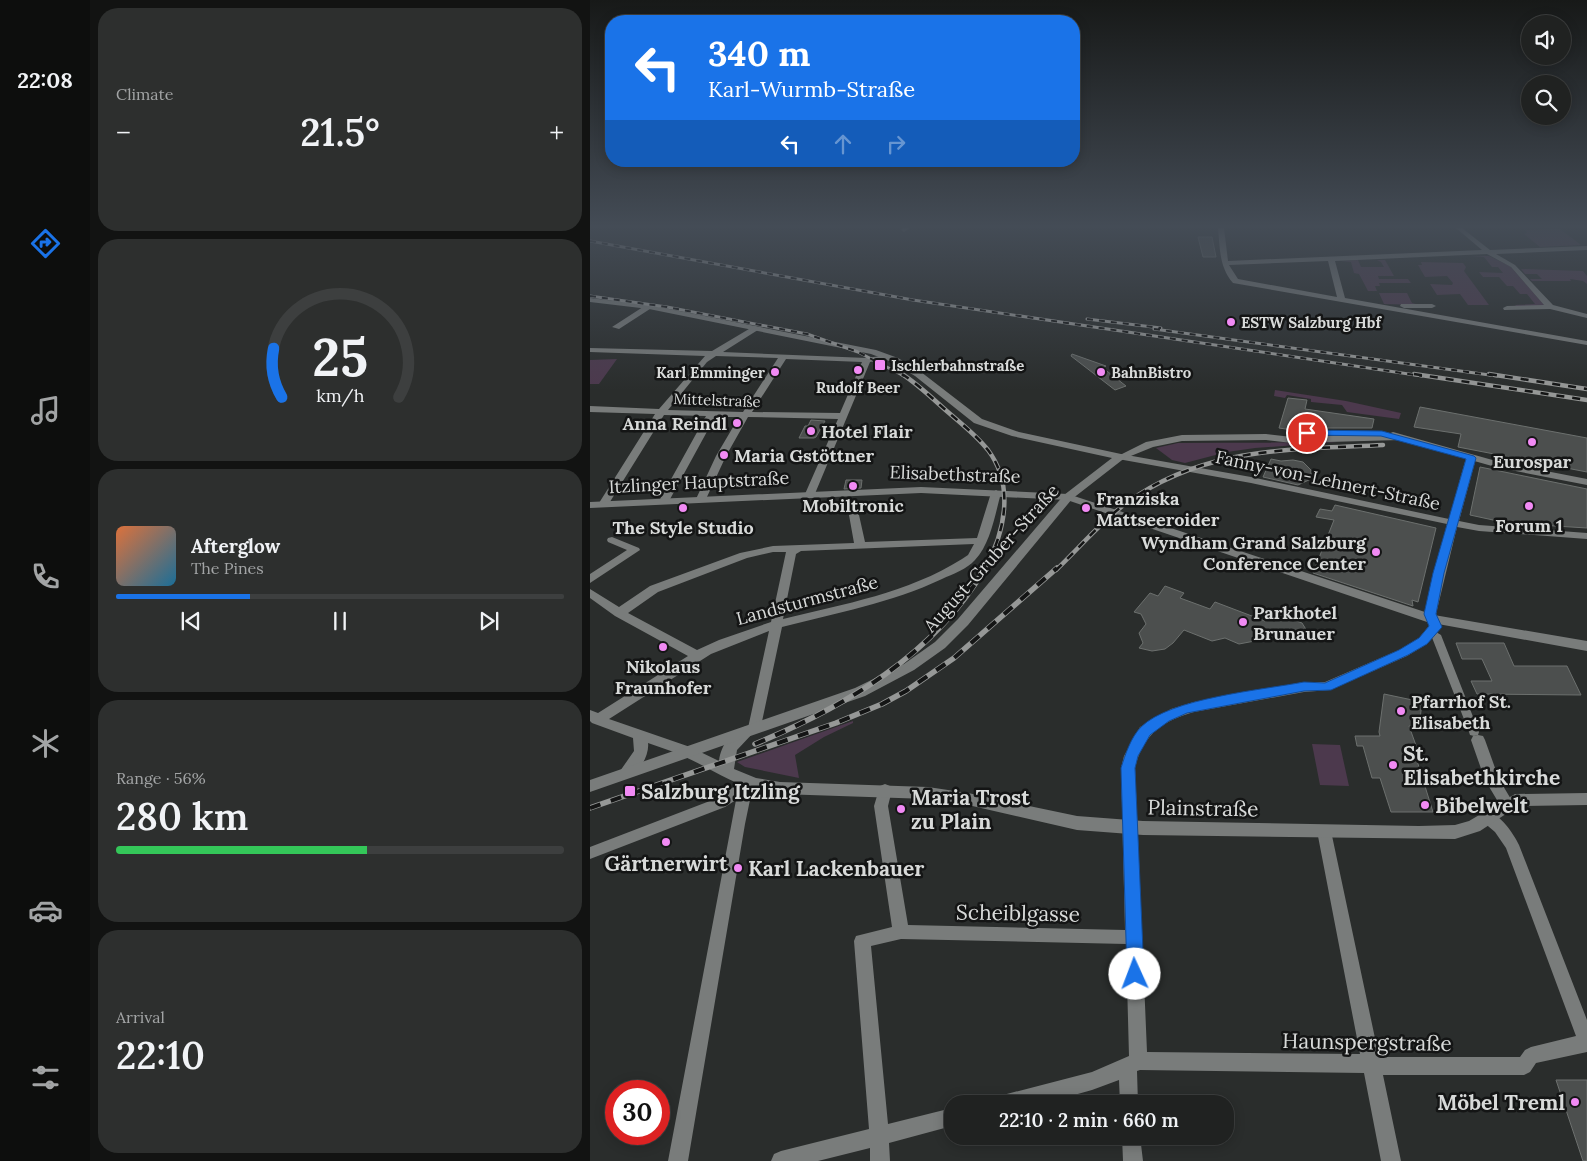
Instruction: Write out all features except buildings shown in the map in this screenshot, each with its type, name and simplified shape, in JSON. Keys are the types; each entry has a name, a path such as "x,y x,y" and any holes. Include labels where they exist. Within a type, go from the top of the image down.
{"street":[{"path":"1233,282 1234,284 1342,300 1587,343"},
{"path":"1337,282 1342,300"},
{"path":"1527,282 1550,308"},
{"name":"Fanny-von-Lehnert-Straße","path":"590,300 649,307 757,328 870,357 887,357 929,381 978,421 1016,434 1122,457 1251,480 1479,528 1587,536"},
{"path":"1390,309 1397,306 1432,306"},
{"path":"616,327 649,307"},
{"path":"1507,308 1550,308 1587,316"},
{"path":"604,503 661,412 704,360 757,328"},
{"path":"590,350 870,357 810,494"},
{"path":"701,499 721,456 745,414 784,356"},
{"name":"Mittelstraße","path":"590,409 712,414 843,416"},
{"path":"664,501 712,414"},
{"name":"August-Gruber-Straße","path":"590,786 860,692 887,680 925,656 963,622 1068,497 1122,457 1146,445 1182,438 1266,437 1292,440 1401,437 1492,463"},
{"path":"1146,445 1146,457 1151,462"},
{"path":"1130,1095 1133,1065 1134,937 1128,768 1137,743 1145,731 1154,724 1185,708 1304,687 1326,687 1380,664 1423,641 1436,627 1430,614 1452,523 1471,458"},
{"path":"1504,466 1587,482"},
{"name":"Elisabethstraße","path":"810,494 921,490 1068,497 1432,619 1587,646"},
{"name":"Landsturmstraße","path":"594,718 696,655 750,632 892,596 928,582 966,562 972,557 980,540 996,493"},
{"name":"Itzlinger Hauptstraße","path":"590,505 810,494"},
{"path":"854,515 860,545"},
{"path":"590,579 635,550 612,540"},
{"path":"619,613 654,589 744,555 773,549 980,540"},
{"path":"727,773 726,754 728,749 734,741 754,729 791,553 798,548"},
{"path":"591,595 619,613 696,655"},
{"path":"1436,635 1492,780 1508,806"},
{"path":"594,718 688,752"},
{"path":"625,774 641,755 643,749 638,734"},
{"name":"Plainstraße","path":"688,752 708,760 727,773 749,783 780,788 885,790 928,793 968,799 1077,823 1130,827 1419,833 1455,832 1474,826 1515,800 1587,799"},
{"path":"590,853 720,802 749,783"},
{"path":"678,1161 741,808 749,783"},
{"path":"885,790 881,806 901,932"},
{"path":"1487,817 1500,828 1512,845 1587,1042"},
{"path":"1324,831 1391,1161"},
{"name":"Scheiblgasse","path":"877,1136 878,1113 862,941 901,932 1134,937"},
{"name":"Haunspergstraße","path":"1037,1095 1079,1084 1133,1065 1524,1066 1531,1056 1587,1042"},
{"path":"781,1161 944,1119"},
{"path":"877,1136 880,1161"},
{"path":"1131,1145 1132,1161"}],"shaded area":[{"path":"1363,282 1411,283 1379,283 1380,286 1375,286 1377,291 1368,291"},
{"path":"1472,282 1489,305 1468,305 1460,294 1437,295 1430,284 1452,285 1453,283"},
{"path":"1504,282 1524,282 1545,306 1517,307 1515,305 1535,304 1527,294 1520,294 1513,286 1507,286"},
{"path":"1379,293 1407,293 1412,303 1420,305 1384,304"},
{"path":"617,359 599,384 590,384 590,360"},
{"path":"1275,390 1346,401 1401,413 1399,419 1347,412 1342,405 1311,402 1311,399 1287,395 1285,398 1274,396"},
{"path":"1337,442 1255,448 1227,452 1185,463 1172,460 1156,448 1178,443"},
{"path":"853,721 853,723 824,737 795,755 799,778 745,767 737,762"},
{"path":"1312,744 1340,745 1349,786 1320,785"}],"railway":[{"path":"815,282 913,300 1422,376"},
{"path":"590,296 667,307 807,334 858,352 904,376"},
{"path":"1087,319 1161,328"},
{"path":"1154,329 1497,376"},
{"path":"902,374 975,435 988,450 996,464 1002,479 1004,510 997,541 985,568"},
{"path":"1414,374 1587,400"},
{"path":"1489,374 1587,389"},
{"path":"1056,570 1098,527 1125,504 1155,485 1186,471 1217,461 1249,455 1315,448 1383,445"},
{"path":"755,744 821,713 885,675 914,652 940,627 964,599 985,568"},
{"path":"590,808 836,723 882,704 906,691 954,658 1057,568"}],"place":[{"name":"ESTW Salzburg Hbf","path":"1231,322"},
{"name":"Ischlerbahnstraße","path":"880,365"},
{"name":"Rudolf Beer","path":"858,370"},
{"name":"Karl Emminger","path":"775,372"},
{"name":"BahnBistro","path":"1101,372"},
{"name":"Anna Reindl","path":"737,423"},
{"name":"Hotel Flair","path":"811,431"},
{"name":"Eurospar","path":"1532,442"},
{"name":"Maria Gstöttner","path":"724,455"},
{"name":"Mobiltronic","path":"853,486"},
{"name":"Forum 1","path":"1529,506"},
{"name":"The Style Studio","path":"683,508"},
{"name":"Franziska Mattseeroider","path":"1086,508"},
{"name":"Wyndham Grand Salzburg Conference Center","path":"1376,552"},
{"name":"Parkhotel Brunauer","path":"1243,622"},
{"name":"Nikolaus Fraunhofer","path":"663,647"},
{"name":"Pfarrhof St. Elisabeth","path":"1401,711"},
{"name":"St. Elisabethkirche","path":"1393,765"},
{"name":"Salzburg Itzling","path":"630,791"},
{"name":"Bibelwelt","path":"1425,805"},
{"name":"Maria Trost zu Plain","path":"901,809"},
{"name":"Gärtnerwirt","path":"666,842"},
{"name":"Karl Lackenbauer","path":"738,868"},
{"name":"Möbel Treml","path":"1575,1102"}],"route":[{"path":"1135,974 1128,768 1131,756 1145,731 1164,718 1185,708 1304,687 1326,687 1404,652 1423,641 1436,627 1430,614 1439,573 1471,458 1392,435 1365,432 1307,433"}]}
